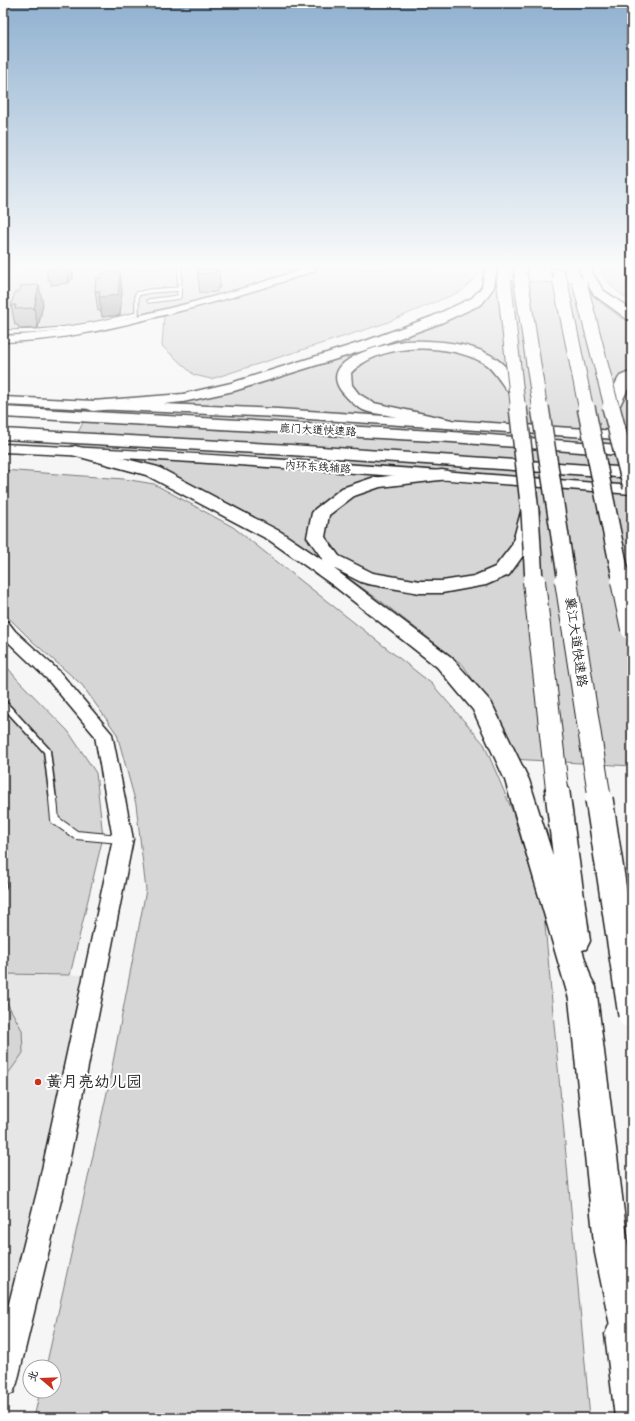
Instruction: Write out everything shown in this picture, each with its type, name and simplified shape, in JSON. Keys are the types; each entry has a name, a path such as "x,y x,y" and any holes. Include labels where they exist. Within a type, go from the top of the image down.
{"highway":[{"path":"93,406 182,398 234,387 395,335"},
{"path":"511,335 515,390 530,512 535,602 584,1001 612,1253 632,1345"},
{"name":"襄江大道快速路","path":"517,335 632,1015"},
{"path":"571,335 632,629"},
{"path":"594,335 632,489"},
{"path":"447,423 369,407 354,397 345,386 344,372 356,360 369,353 388,348 412,344 449,347 488,359 502,370 515,390"},
{"path":"612,405 625,379 632,375"},
{"name":"鹿门大道快速路","path":"3,412 445,436 632,451"},
{"name":"鹿门大道快速路","path":"4,446 291,450 632,473"},
{"path":"75,451 152,471 275,536 347,587 444,662 483,707 516,780 584,1001"},
{"path":"442,475 378,482 348,492 321,514 316,537 332,560 368,578 420,587 442,587 479,581 502,570 521,546 530,512"}],"main road":[{"path":"3,401 278,413 632,436"},
{"name":"内环东线辅路","path":"4,446 632,489"},
{"path":"612,1253 631,1418"}],"street":[{"path":"3,338 55,335"},
{"path":"3,625 9,634 53,675 103,734 123,839 51,1188 10,1323 3,1383"}],"lane":[{"path":"3,703 47,751 55,820 76,835 123,839"}],"shaded area":[{"path":"3,335 37,335 3,339"},
{"path":"163,335 348,335 211,379 194,375 162,346"},
{"path":"403,335 632,335 632,766 512,759 493,710 463,665 382,602 299,543 234,506 149,465 70,447 91,408 224,393 333,361"},
{"path":"3,470 124,479 154,484 233,527 432,684 484,744 512,810 544,914 590,1418 34,1418 38,1399 62,1399 62,1359 48,1359 108,1088 146,890 136,804 117,734 82,685 31,640 3,612"},
{"path":"3,662 17,679 68,731 96,773 103,837 70,975 3,974"},
{"name":"黄月亮幼儿园","path":"3,974 95,975 18,1324 3,1322"},
{"path":"7,1003 22,1030 23,1053 5,1078 3,1127 3,1004"}],"place":[{"name":"黄月亮幼儿园","path":"38,1082"}]}
